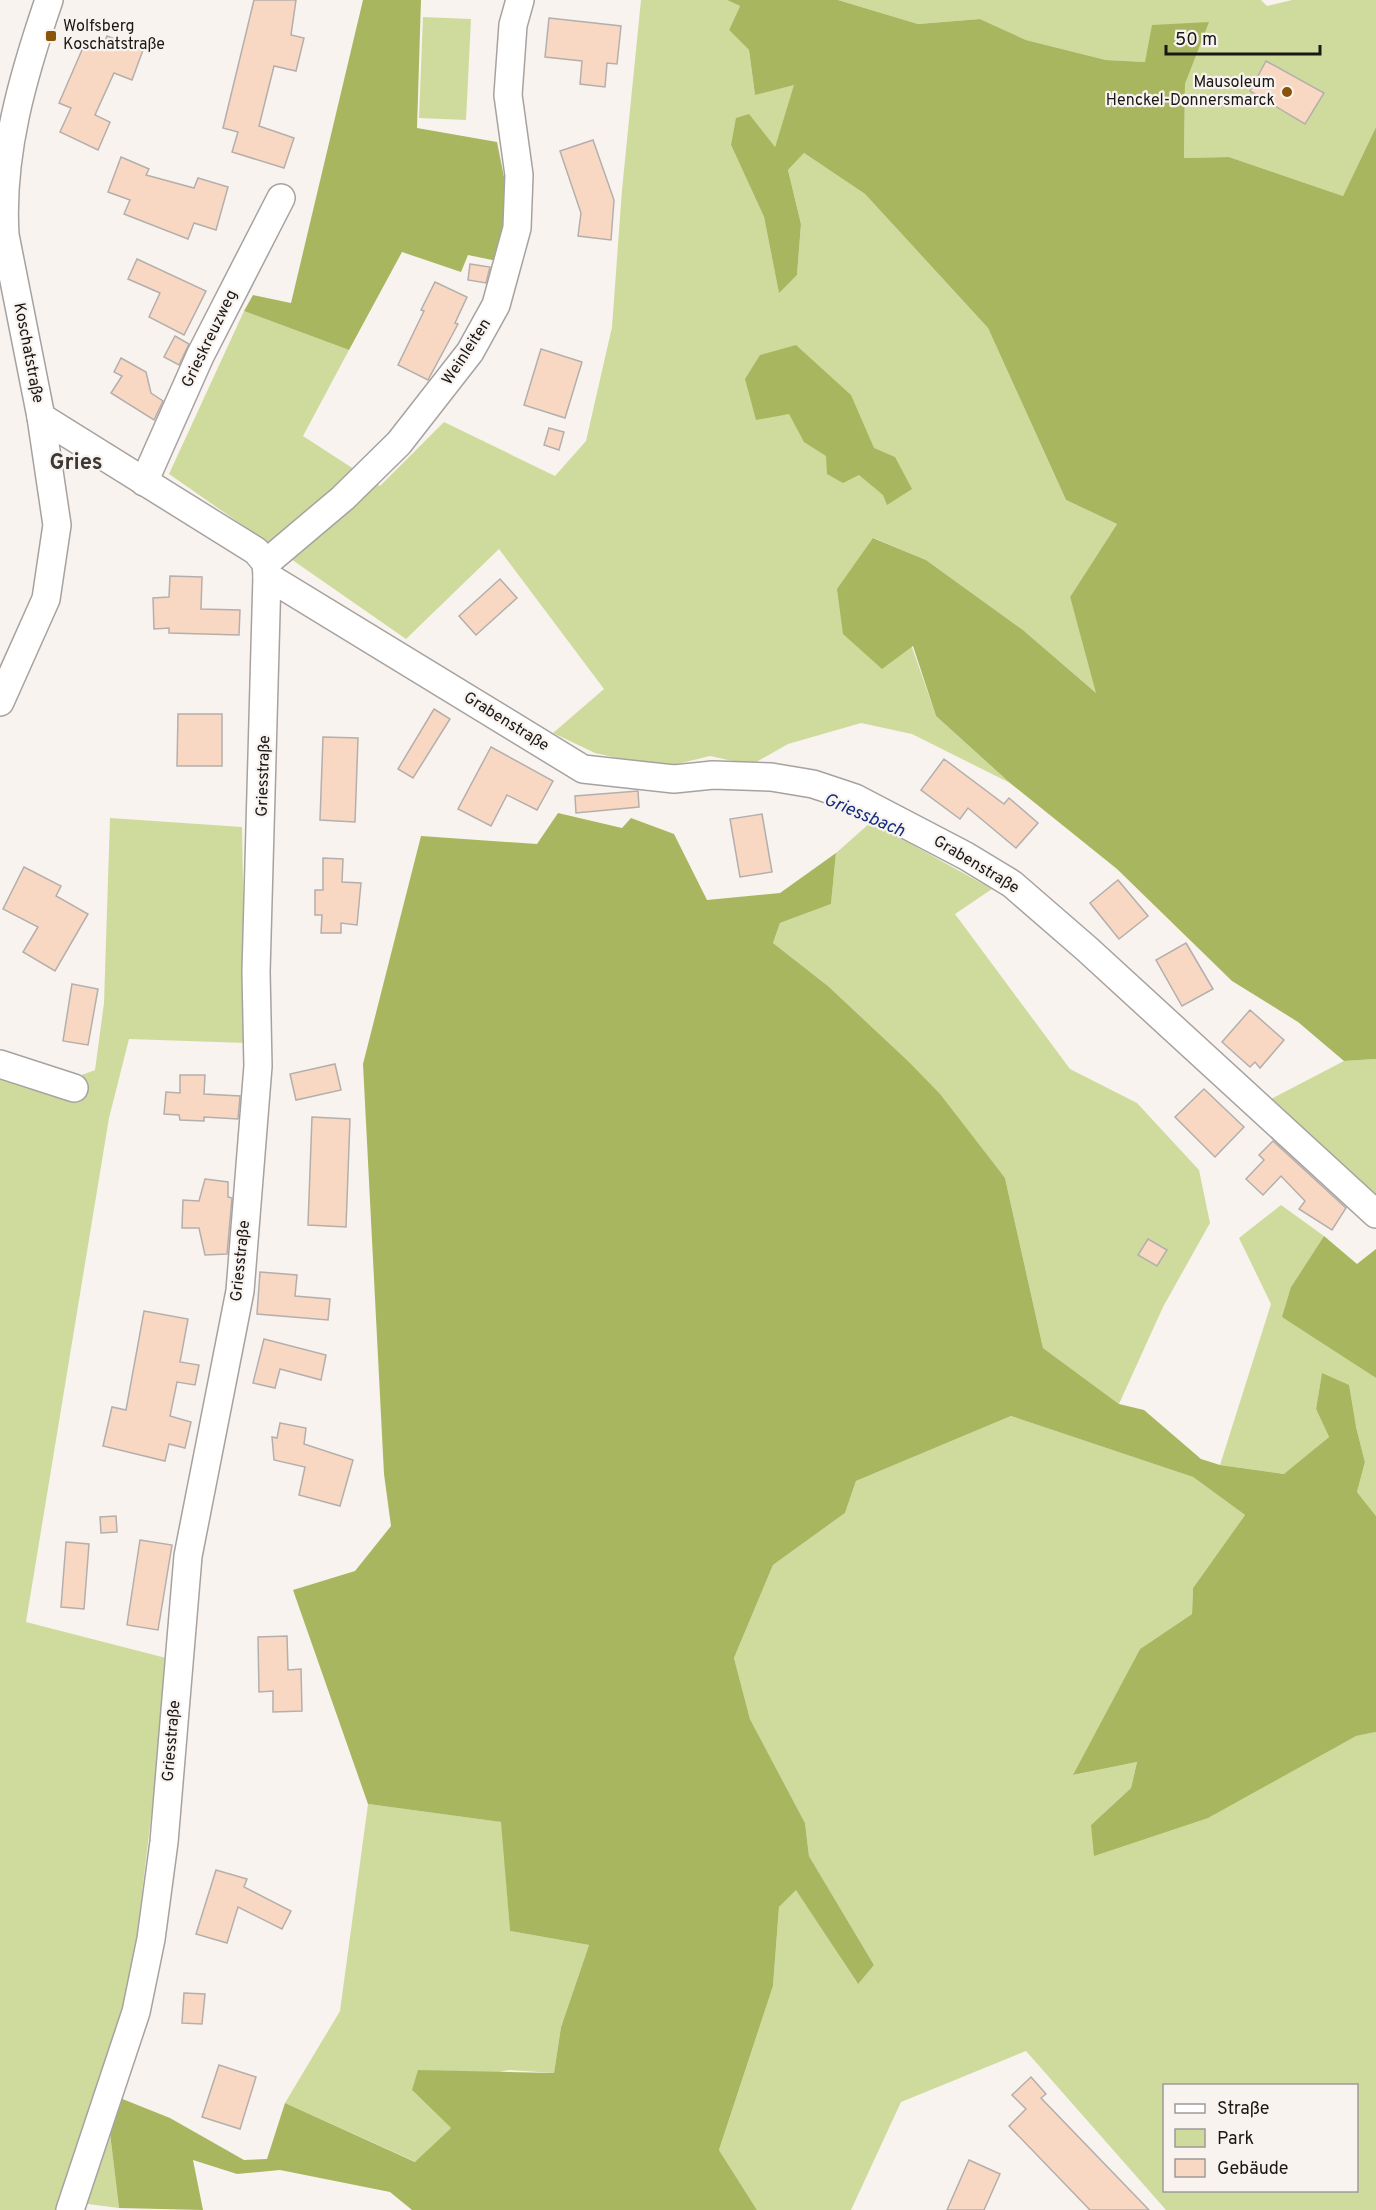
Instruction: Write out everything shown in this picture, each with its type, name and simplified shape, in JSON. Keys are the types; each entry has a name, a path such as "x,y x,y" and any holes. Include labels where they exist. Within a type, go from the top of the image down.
{"street":[{"name":"Koschatstraße","path":"0,702 46,598 57,525 41,417 5,235 2,206 12,122 49,0"},
{"name":"Weinleiten","path":"266,570 399,443 471,352 496,305 517,228 519,175 508,95 513,25 520,0"},
{"name":"Grieskreuzweg","path":"144,482 200,356 281,198"},
{"path":"41,417 256,551 266,570"},
{"name":"Grabenstraße","path":"266,570 583,769 674,779 713,775 771,777 813,784 855,798 966,856 1012,884 1087,949 1376,1214"},
{"name":"Griesstraße","path":"70,2210 136,2012 151,1939 164,1842 188,1556 240,1291 258,1066 256,972 266,570"},
{"path":"0,1064 74,1088"}],"green space":[{"path":"363,0 421,0 417,128 497,142 508,197 497,261 468,255 461,272 402,252 349,350 244,311 253,295 291,303"},
{"path":"641,0 727,0 740,6 729,30 749,50 755,95 795,84 775,147 731,145 764,217 779,292 797,275 801,224 788,170 804,153 865,194 988,328 1066,500 1117,524 1070,597 1097,694 1023,630 926,560 874,538 936,716 1010,783 912,734 861,723 788,744 751,765 710,756 661,768 595,753 553,733 604,689 499,549 406,639 169,474 244,311 349,350 303,436 380,486 444,422 555,476 586,441 612,327 622,190"},
{"path":"727,0 838,0 918,24 980,19 1026,40 1106,60 1145,62 1152,25 1209,22 1185,84 1184,158 1229,157 1343,196 1376,127 1376,1059 1344,1061 1298,1022 1232,981 1117,869 1010,783 936,716 913,646 882,669 843,634 837,589 873,538 926,560 1023,630 1096,693 1070,597 1117,524 1066,500 988,328 865,194 804,153 788,170 801,224 797,275 779,293 764,217 731,145 736,118 749,114 775,147 794,85 755,95 749,50 729,30 740,6"},
{"path":"838,0 1261,0 1267,6 1292,0 1376,0 1376,127 1343,196 1229,157 1184,158 1185,84 1208,22 1145,62 1106,60 1026,40 980,19 918,24"},
{"path":"423,17 471,19 466,120 419,118"},
{"path":"796,345 851,395 874,448 895,457 912,489 887,505 883,495 859,475 843,483 827,474 826,456 804,442 789,414 756,420 745,379 760,355"},
{"path":"558,813 622,828 631,818 674,834 707,900 780,893 836,853 831,904 780,923 773,943 828,986 907,1060 940,1094 1005,1178 1043,1348 1119,1404 1144,1410 1201,1459 1220,1465 1284,1474 1329,1437 1316,1409 1322,1373 1349,1385 1365,1462 1357,1492 1376,1516 1376,1732 1356,1736 1208,1818 1094,1856 1091,1825 1131,1788 1137,1762 1073,1775 1140,1649 1192,1614 1193,1588 1245,1515 1193,1477 1011,1416 856,1481 845,1513 773,1565 734,1658 750,1719 805,1823 809,1856 874,1965 858,1984 796,1890 779,1907 773,1986 719,2150 757,2210 412,2210 390,2192 280,2170 237,2174 193,2160 203,2210 119,2208 105,2092 170,2118 244,2160 267,2159 285,2103 415,2162 451,2128 412,2090 418,2070 554,2073 561,2027 589,1945 510,1931 501,1822 368,1804 293,1590 355,1571 391,1526 384,1474 363,1064 421,836 537,844"},
{"path":"110,818 242,827 246,1043 129,1039 109,1118 26,1622 166,1658 156,1776 129,2001 105,2092 119,2208 65,2201 60,2210 0,2210 0,1073 73,1095 79,1076 95,1070 104,1003"},
{"path":"871,822 992,889 955,914 1070,1069 1137,1103 1199,1170 1210,1223 1163,1307 1119,1404 1043,1348 1005,1178 907,1060 828,986 773,943 780,923 831,904 836,853"},
{"path":"1376,1059 1376,1208 1269,1100 1344,1061"},
{"path":"1281,1205 1324,1236 1291,1287 1326,1345 1376,1378 1376,1516 1357,1492 1365,1462 1356,1427 1322,1374 1316,1409 1329,1437 1285,1474 1220,1465 1271,1304 1239,1238"},
{"path":"1324,1236 1357,1264 1376,1249 1376,1378 1282,1317 1291,1287"},
{"path":"1011,1416 1193,1477 1245,1515 1193,1588 1192,1614 1140,1649 1074,1775 1137,1762 1131,1788 1091,1825 1356,1736 1376,1732 1376,2210 1166,2210 1026,2051 901,2102 851,2210 757,2210 719,2150 773,1986 779,1907 796,1889 857,1983 874,1965 809,1856 805,1823 750,1719 734,1658 773,1565 845,1513 856,1481"},
{"path":"368,1804 502,1822 510,1931 589,1945 561,2027 554,2073 509,2070 412,2090 451,2128 416,2162 285,2103 340,2011"}],"building":[{"path":"254,0 296,0 291,35 304,38 296,71 274,66 259,126 294,138 284,168 232,152 238,132 223,128"},
{"path":"549,18 621,26 617,64 607,63 605,87 580,84 582,61 545,57"},
{"path":"107,36 143,50 132,80 114,73 95,115 110,122 98,150 60,132 71,108 59,103 85,43 101,50"},
{"name":"Mausoleum Henckel-Donnersmarck","path":"1266,61 1324,93 1305,124 1250,91"},
{"path":"593,140 614,200 611,240 578,236 581,213 560,151"},
{"path":"121,157 149,169 146,175 194,188 198,178 228,187 216,230 194,223 188,239 124,214 130,200 108,192"},
{"path":"137,259 206,291 184,335 149,317 160,293 128,279"},
{"path":"470,264 490,267 486,283 468,280"},
{"path":"435,282 467,297 455,323 458,324 428,380 398,365"},
{"path":"175,336 189,344 179,365 164,357"},
{"path":"541,349 582,362 565,418 524,405"},
{"path":"121,358 146,372 151,393 163,401 154,420 111,393 122,376 114,372"},
{"path":"549,428 564,432 559,450 544,445"},
{"path":"170,576 202,577 201,609 240,610 239,635 169,633 169,628 154,629 153,598 169,597"},
{"path":"500,579 517,598 476,635 459,616"},
{"path":"434,709 450,719 413,778 398,769"},
{"path":"178,714 222,714 222,766 177,766"},
{"path":"323,737 358,738 355,822 320,820"},
{"path":"491,747 553,781 537,810 507,795 491,826 458,809"},
{"path":"944,759 1004,804 1009,798 1038,823 1016,848 968,808 960,819 921,790"},
{"path":"638,791 639,807 576,813 575,796"},
{"path":"762,814 772,872 740,877 730,819"},
{"path":"323,858 343,859 342,882 361,883 357,925 341,923 341,933 321,933 322,915 315,915 315,890 323,890"},
{"path":"24,867 61,886 56,896 88,914 55,971 23,952 38,927 3,909"},
{"path":"1118,880 1148,916 1119,939 1090,903"},
{"path":"1186,943 1213,989 1182,1006 1156,960"},
{"path":"72,984 98,989 88,1045 63,1041"},
{"path":"1250,1010 1284,1040 1260,1068 1255,1062 1250,1067 1222,1042"},
{"path":"335,1064 341,1090 296,1100 290,1074"},
{"path":"180,1075 205,1075 204,1094 240,1096 238,1119 204,1117 204,1121 180,1120 179,1115 164,1114 166,1092 180,1093"},
{"path":"1204,1089 1244,1127 1215,1157 1175,1117"},
{"path":"312,1117 350,1119 346,1227 308,1225"},
{"path":"1273,1141 1346,1208 1332,1230 1299,1209 1305,1201 1281,1176 1263,1195 1246,1179 1264,1160 1259,1155"},
{"path":"205,1179 228,1182 228,1197 232,1198 227,1254 205,1255 199,1228 182,1228 183,1200 199,1201"},
{"path":"1148,1239 1167,1250 1157,1266 1138,1255"},
{"path":"260,1272 297,1275 295,1296 330,1299 328,1320 257,1314"},
{"path":"144,1311 188,1319 180,1362 199,1365 195,1385 177,1382 170,1416 191,1422 185,1448 169,1444 165,1461 103,1446 112,1407 126,1410"},
{"path":"264,1339 326,1355 321,1380 280,1369 275,1388 253,1383"},
{"path":"280,1423 306,1428 304,1444 353,1460 340,1506 299,1495 305,1467 274,1460 272,1437 277,1438"},
{"path":"116,1516 117,1532 101,1533 100,1517"},
{"path":"140,1540 172,1545 158,1630 127,1625"},
{"path":"66,1542 89,1544 84,1609 61,1607"},
{"path":"287,1636 288,1670 301,1669 302,1711 273,1712 273,1691 259,1692 258,1637"},
{"path":"216,1870 247,1879 244,1887 291,1911 282,1929 238,1907 227,1943 196,1934"},
{"path":"184,1993 205,1994 202,2024 182,2023"},
{"path":"219,2065 256,2077 240,2129 202,2117"},
{"path":"1031,2077 1046,2094 1041,2098 1149,2210 1090,2210 1009,2126 1026,2109 1012,2095"},
{"path":"969,2160 1000,2174 984,2210 947,2210"}],"place":[{"name":"Wolfsberg Koschatstraße","path":"51,36"},
{"name":"Mausoleum Henckel-Donnersmarck","path":"1287,92"}],"district":[{"name":"Gries","path":"76,463"}],"water label":[{"name":"Griessbach","path":"864,816"}]}
